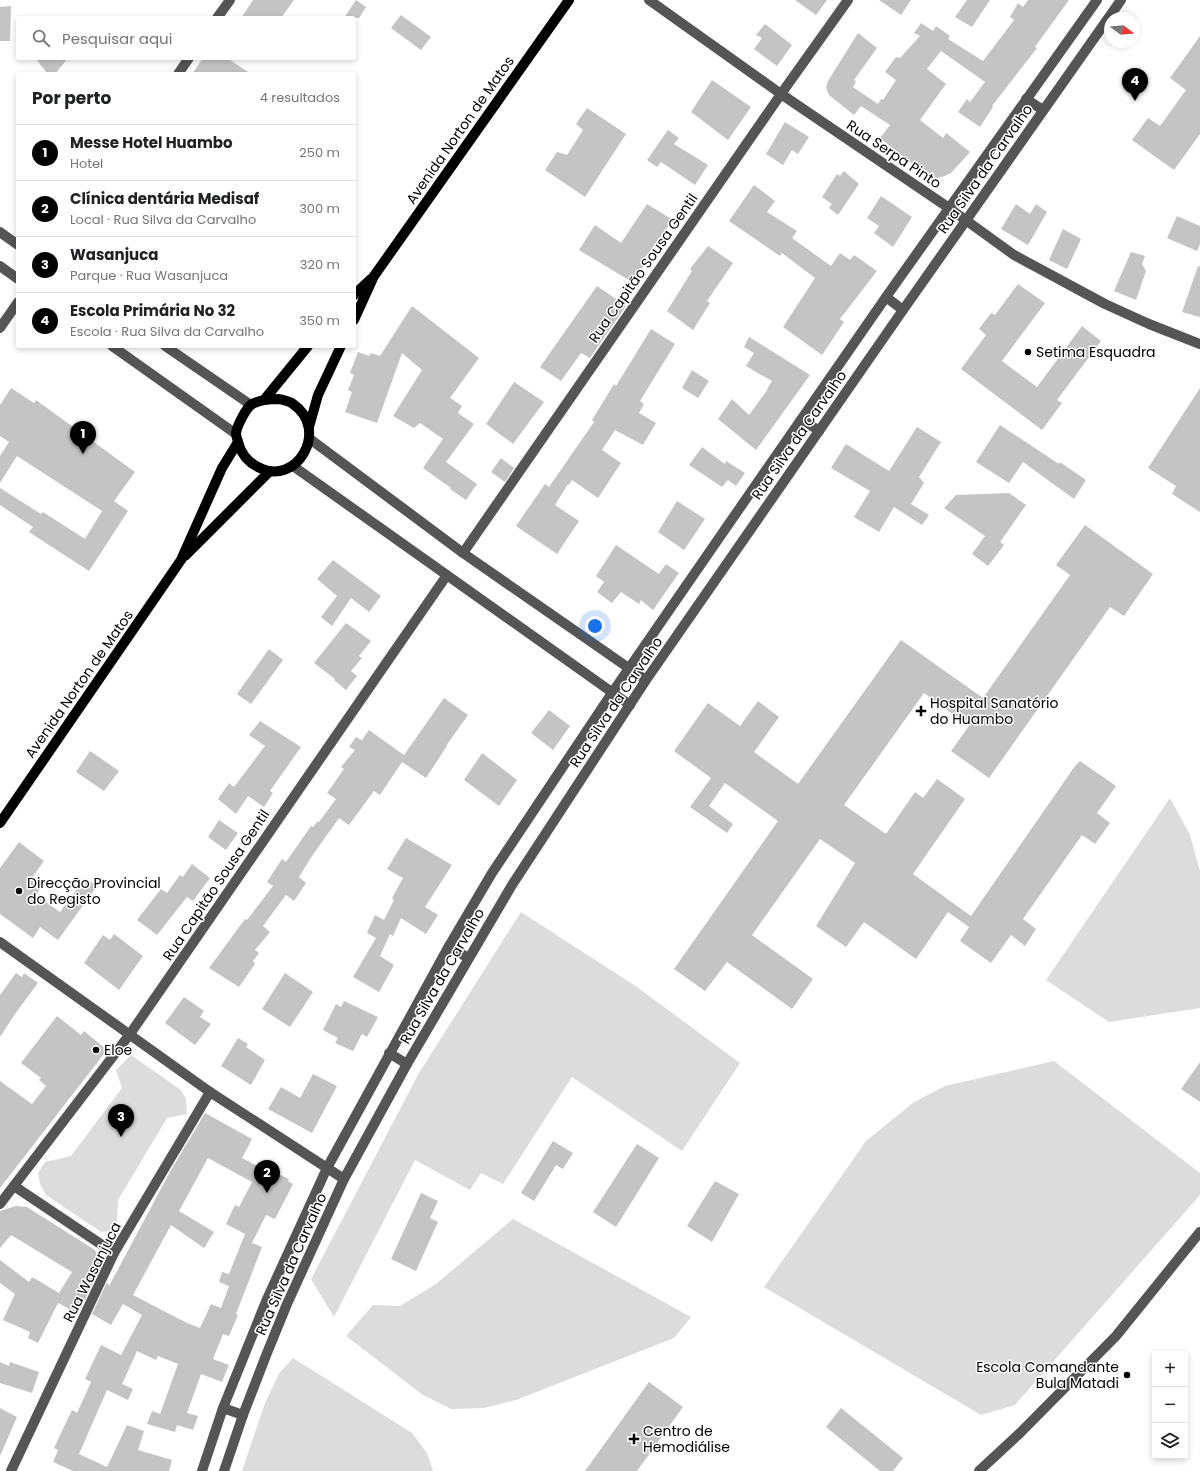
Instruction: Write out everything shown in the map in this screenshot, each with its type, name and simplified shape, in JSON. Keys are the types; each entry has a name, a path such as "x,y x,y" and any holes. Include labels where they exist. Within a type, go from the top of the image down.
{"main road":[{"name":"Avenida Norton de Matos","path":"356,316 374,276 569,0"},
{"name":"Avenida Norton de Matos","path":"356,293 374,276"},
{"path":"264,400 306,348"},
{"path":"309,427 318,396 340,348"},
{"path":"279,399 292,404 303,414 309,427 310,439 307,449 293,466 278,471 270,471 253,465 246,459 237,438 242,417 251,405 264,400 279,399"},
{"name":"Avenida Norton de Matos","path":"181,560 237,438"},
{"name":"Avenida Norton de Matos","path":"0,823 181,560 270,471"}],"street":[{"path":"218,16 230,0"},
{"name":"Rua Serpa Pinto","path":"649,0 781,94 949,208 1014,255 1105,304 1149,324 1200,344"},
{"name":"Rua Capitão Sousa Gentil","path":"463,553 781,94 848,0"},
{"name":"Rua Silva da Carvalho","path":"202,1471 223,1408 267,1299 326,1168 449,946 492,873 612,693 736,512 1096,0"},
{"name":"Rua Silva da Carvalho","path":"224,1471 243,1415 287,1304 344,1179 407,1064 512,885 646,680 1121,0"},
{"path":"179,72 188,60"},
{"path":"1026,99 1043,110"},
{"path":"0,232 16,244"},
{"path":"0,266 16,278"},
{"path":"886,297 903,310"},
{"path":"0,328 16,305"},
{"path":"115,348 237,438"},
{"path":"168,348 251,405"},
{"path":"802,419 819,431"},
{"path":"310,439 463,553 646,680"},
{"path":"293,466 630,705"},
{"name":"Rua Capitão Sousa Gentil","path":"0,1204 130,1034 447,575"},
{"path":"0,942 210,1092 344,1179"},
{"path":"449,946 468,958"},
{"path":"389,1053 407,1064"},
{"name":"Rua Wasanjuca","path":"12,1471 114,1253 210,1092"},
{"path":"14,1186 114,1253"},
{"path":"979,1471 1020,1433 1116,1336 1200,1232"},
{"path":"223,1408 243,1415"}],"shaded area":[{"path":"1170,798 1190,835 1200,871 1200,1008 1109,1022 1046,980"},
{"path":"521,912 637,987 740,1063 682,1151 572,1077 503,1184 481,1173 470,1190 415,1160 334,1317 311,1279 419,1073"},
{"path":"131,1055 181,1090 186,1099 187,1114 167,1118 118,1200 117,1221 111,1231 101,1232 46,1195 40,1184 38,1173 45,1162 71,1156 122,1088 116,1070"},
{"path":"1054,1061 1200,1173 1200,1195 1015,1405 981,1415 764,1287 866,1141 914,1102 945,1086"},
{"path":"513,1219 691,1317 674,1338 516,1400 484,1408 451,1409 423,1395 346,1336 373,1305 400,1306 436,1284"},
{"path":"293,1358 412,1433 427,1453 433,1471 242,1471 265,1403 280,1372"}],"building":[{"path":"253,0 294,0 282,16 242,16"},
{"path":"356,0 366,7 359,18 356,18 356,16 345,16"},
{"path":"795,0 827,0 816,15"},
{"path":"879,0 911,0 901,15"},
{"path":"967,0 990,0 972,27 955,17"},
{"path":"1028,0 1069,0 1035,47 1037,48 992,106 993,107 980,127 958,112 967,99 970,102 985,82 941,51 927,69 946,84 920,120 943,138 946,133 970,152 951,173 945,176 938,178 929,177 880,138 890,125 861,106 854,115 829,95 826,88 828,81 858,33 877,48 854,80 856,82 853,87 878,104 881,99 883,100 896,80 885,72 896,57 900,58 920,36 914,33 921,23 933,31 936,26 950,36 948,39 983,61 1014,20 1010,17 1018,3 1023,7"},
{"path":"11,6 10,41 0,41 0,7"},
{"path":"401,15 431,37 421,50 391,28"},
{"path":"765,24 792,45 777,66 754,49 762,38 756,35"},
{"path":"1200,36 1200,134 1174,170 1132,140 1148,118 1160,126 1186,90 1170,78"},
{"path":"37,60 66,60 57,72 46,72"},
{"path":"202,60 230,60 248,72 193,72"},
{"path":"712,80 751,107 728,140 691,112"},
{"path":"587,108 626,134 585,197 545,170 557,152 567,155 583,130 576,124"},
{"path":"785,122 809,137 798,154 792,150 783,165 766,154"},
{"path":"668,130 679,138 674,144 708,165 695,185 661,162 657,167 647,160"},
{"path":"844,171 859,184 838,215 829,208 832,204 822,197 837,174 840,176"},
{"path":"754,185 775,201 767,212 797,231 792,238 831,266 840,253 850,260 854,255 877,271 840,319 844,322 822,355 783,327 815,278 782,253 780,256 729,221"},
{"path":"881,196 912,217 893,247 874,233 879,226 867,218"},
{"path":"647,204 673,220 644,259 647,261 632,282 579,250 595,225 621,243"},
{"path":"1016,204 1030,214 1036,204 1047,212 1028,245 1001,229"},
{"path":"1177,216 1200,226 1200,244 1197,251 1167,238"},
{"path":"1063,229 1081,239 1067,269 1049,260"},
{"path":"708,246 733,263 707,301 710,303 693,330 667,311 692,271 690,269"},
{"path":"1131,252 1145,256 1142,264 1146,271 1136,300 1114,291"},
{"path":"1198,266 1200,267 1200,317 1182,312"},
{"path":"1018,284 1045,303 1002,361 1037,387 1082,326 1101,341 1057,400 1062,403 1042,430 961,369 986,335 979,329 991,313 995,315"},
{"path":"597,286 626,306 590,358 581,353 561,381 540,367"},
{"path":"412,306 479,358 450,398 462,406 458,413 474,424 446,462 477,484 466,500 423,468 443,439 420,423 414,428 393,416 422,370 402,353 377,423 345,412 352,392 348,390 354,375 350,373 358,352 369,356 371,353 380,356"},
{"path":"651,329 675,344 640,401 644,404 639,413 656,423 643,445 615,430 602,450 621,463 598,498 572,480 569,485 568,484 555,505 579,521 557,554 516,526 545,484 549,487 594,422 592,420 614,384 616,386"},
{"path":"749,337 810,375 756,450 718,419 732,399 749,415 772,381 746,366 754,353 744,347"},
{"path":"692,370 709,381 698,398 682,388"},
{"path":"514,382 544,402 513,444 486,424"},
{"path":"11,388 34,403 36,400 135,472 114,501 128,511 89,571 29,532 33,527 0,505 0,488 41,514 43,512 85,539 102,511 17,456 0,483 0,456 9,442 0,436 0,405"},
{"path":"1200,388 1200,512 1172,494 1176,486 1148,468"},
{"path":"1000,425 1086,480 1074,499 1023,462 1009,483 976,462"},
{"path":"917,427 941,442 919,477 924,483 911,504 929,515 922,525 894,507 879,532 854,517 870,491 831,468 846,444 889,471"},
{"path":"702,447 725,464 726,461 745,473 736,486 728,480 722,487 689,465"},
{"path":"501,458 514,468 505,482 491,472"},
{"path":"1009,493 1026,505 1000,542 1004,545 988,566 972,554 985,536 944,508 956,495"},
{"path":"677,501 705,519 684,550 658,532"},
{"path":"1085,525 1153,574 1124,616 1110,607 989,778 951,751 969,726 924,693 844,805 886,834 915,792 923,798 937,779 965,799 913,874 971,916 1075,766 1080,761 1116,786 1097,813 1110,823 1095,844 1082,835 1023,919 1036,929 1025,946 1011,935 991,963 960,941 969,927 948,912 916,959 864,922 846,947 816,926 855,863 820,839 752,935 813,979 792,1009 727,962 705,991 674,969 778,821 725,783 709,806 733,824 727,833 690,807 711,778 674,751 708,703 740,726 758,701 779,717 754,752 798,784 901,640 983,698 1070,575 1056,565"},
{"path":"616,545 659,574 666,564 679,573 653,610 641,600 639,604 621,592 612,603 597,592 604,582 596,576"},
{"path":"333,560 381,596 369,612 351,598 332,626 321,617 337,596 317,579"},
{"path":"346,623 371,641 359,656 362,658 351,671 357,676 346,690 334,680 335,679 314,663"},
{"path":"269,649 283,660 251,704 237,694"},
{"path":"444,698 468,715 426,778 402,762 380,795 374,791 349,825 339,818 299,877 306,883 294,901 286,895 263,926 270,932 255,950 259,953 253,961 255,964 239,987 209,968 245,919 247,920 273,886 267,882 282,859 286,862 311,826 313,827 318,821 319,822 336,799 327,793 344,769 341,767 355,750 349,747 356,737 362,740 369,730 404,755"},
{"path":"549,710 570,726 553,750 531,733"},
{"path":"260,721 301,747 270,791 273,793 264,807 248,796 236,814 218,799 229,783 234,787 265,746 249,735"},
{"path":"90,751 119,771 104,791 76,772"},
{"path":"482,753 517,780 499,806 464,780"},
{"path":"219,820 238,833 226,850 208,837"},
{"path":"406,838 452,865 425,907 438,915 426,934 401,918 393,936 390,934 380,956 394,965 379,992 353,977 376,938 367,933 375,915 384,920 394,900 392,898 403,878 387,869"},
{"name":"Direcção Provincial do Registo","path":"19,842 44,861 31,879 42,886 36,895 60,912 85,878 97,886 58,940 40,927 33,938 0,914 0,868"},
{"path":"192,864 210,878 193,901 187,897 157,935 137,920 161,889 167,893 180,875 183,877"},
{"path":"114,934 143,956 119,990 84,963 103,935 110,940"},
{"path":"16,973 22,977 24,973 38,983 0,1037 0,995"},
{"path":"285,973 313,992 290,1027 262,1009"},
{"path":"184,997 204,1011 200,1017 211,1024 195,1045 165,1023"},
{"path":"344,1001 378,1017 367,1037 362,1034 353,1051 335,1043 338,1038 323,1030 336,1004 341,1007"},
{"path":"57,1016 81,1035 84,1031 107,1050 0,1188 0,1081 32,1104 46,1086 39,1080 41,1078 21,1063"},
{"path":"238,1038 248,1044 246,1047 265,1060 251,1085 221,1066"},
{"path":"1200,1062 1200,1102 1181,1089"},
{"path":"313,1074 337,1086 312,1133 268,1109 281,1087 300,1098"},
{"path":"205,1113 252,1139 242,1158 275,1175 276,1173 289,1179 288,1181 293,1184 275,1219 266,1215 252,1243 262,1247 229,1336 223,1334 213,1359 229,1365 222,1382 201,1374 187,1413 198,1416 193,1430 177,1425 175,1432 147,1424 152,1411 160,1414 178,1364 158,1356 156,1360 137,1351 122,1384 133,1389 128,1400 107,1390 79,1454 107,1467 127,1425 144,1431 138,1450 172,1460 169,1471 73,1471 53,1462 58,1450 54,1448 72,1410 77,1413 91,1382 85,1379 101,1345 121,1355 142,1315 123,1304 111,1325 92,1314 107,1282 109,1286 171,1170","holes":["208,1158 252,1182 239,1207 235,1205 226,1224 245,1234 229,1274 222,1272 219,1282 229,1286 221,1308 211,1304 200,1328 187,1323 133,1295 171,1225 204,1248 214,1232 179,1211"]},
{"path":"553,1141 573,1153 563,1169 556,1165 534,1201 521,1193"},
{"path":"637,1144 659,1158 616,1227 593,1212"},
{"path":"715,1181 739,1194 712,1242 687,1226"},
{"path":"421,1193 438,1201 430,1218 438,1222 416,1271 391,1259"},
{"path":"16,1206 27,1207 95,1250 101,1266 81,1308 77,1313 58,1303 38,1343 28,1338 30,1332 3,1320 15,1294 0,1283 0,1260 29,1282 32,1277 59,1293 72,1272 11,1235 0,1248 0,1211"},
{"path":"0,1362 9,1366 10,1362 39,1372 32,1393 0,1383"},
{"name":"Centro de Hemodiálise","path":"649,1382 683,1407 637,1471 585,1471"},
{"path":"0,1408 17,1417 0,1456"},
{"path":"841,1408 903,1458 893,1471 880,1471 826,1427"}],"place":[{"name":"Escola Primária No 32","path":"1135,101"},
{"name":"Setima Esquadra","path":"1028,352"},
{"name":"Messe Hotel Huambo","path":"83,454"},
{"name":"Hospital Sanatório do Huambo","path":"921,711"},
{"name":"Direcção Provincial do Registo","path":"19,891"},
{"name":"Eloe","path":"96,1050"},
{"name":"Wasanjuca","path":"121,1137"},
{"name":"Clínica dentária Medisaf","path":"267,1193"},
{"name":"Escola Comandante Bula Matadi","path":"1127,1375"},
{"name":"Centro de Hemodiálise","path":"634,1439"}]}
